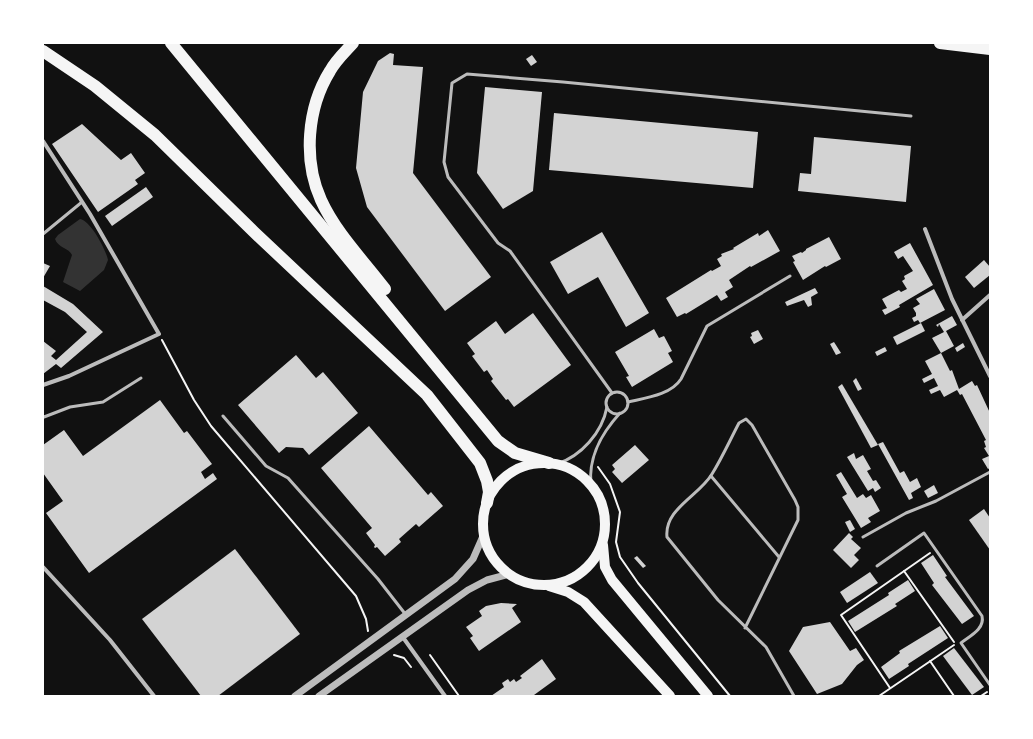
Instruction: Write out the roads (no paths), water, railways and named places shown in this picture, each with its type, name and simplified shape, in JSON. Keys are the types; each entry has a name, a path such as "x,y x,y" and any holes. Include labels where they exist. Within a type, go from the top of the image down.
{"highway":[{"path":"171,43 491,432 507,448 524,457 553,464"},
{"path":"353,43 330,70 323,84 316,105 310,140 315,182 322,200 335,223 461,396"},
{"path":"940,43 990,49"},
{"path":"43,51 95,86 155,135 254,232 427,395 480,463 487,481 487,502"}],"main road":[{"path":"670,696 584,602 568,592 525,582 510,574 493,557 484,534 483,521 487,502 496,487 509,474 531,464 553,464 576,472 591,486 600,500 603,511 603,558 607,573 620,591 708,696"},
{"path":"541,585 566,581 582,571 598,552 604,534"}],"street":[{"path":"43,142 82,202 159,334 69,376 43,385"},
{"path":"925,229 944,281 990,376"},
{"path":"962,320 990,295"},
{"path":"295,696 406,615 463,571 476,554 484,534"},
{"path":"43,567 105,634 154,696"},
{"path":"320,696 402,636 477,584 494,577 510,574"},
{"path":"402,636 445,696"}],"lane":[{"path":"628,402 622,394 612,393 510,251 498,243 448,177 444,162 452,83 467,74 911,116"},
{"path":"43,234 82,202"},
{"path":"628,402 666,391 675,386 681,378 707,326 790,276"},
{"path":"43,416 70,407 103,402 141,378"},
{"path":"553,464 571,459 583,449 602,424 608,407 607,399 612,393"},
{"path":"591,486 591,462 595,449 609,425 626,409 628,402"},
{"path":"608,407 612,412 620,413"},
{"path":"223,416 266,466 288,478 378,579 406,615"},
{"path":"745,628 798,520 798,508 748,421 743,420 739,423 711,476 668,522 667,537 718,600 745,628 766,648 794,696"},
{"path":"863,537 906,514 936,501 990,472"},
{"path":"711,476 779,557"},
{"path":"877,566 924,533 982,616 983,621 981,627 961,643 990,685"}]}
